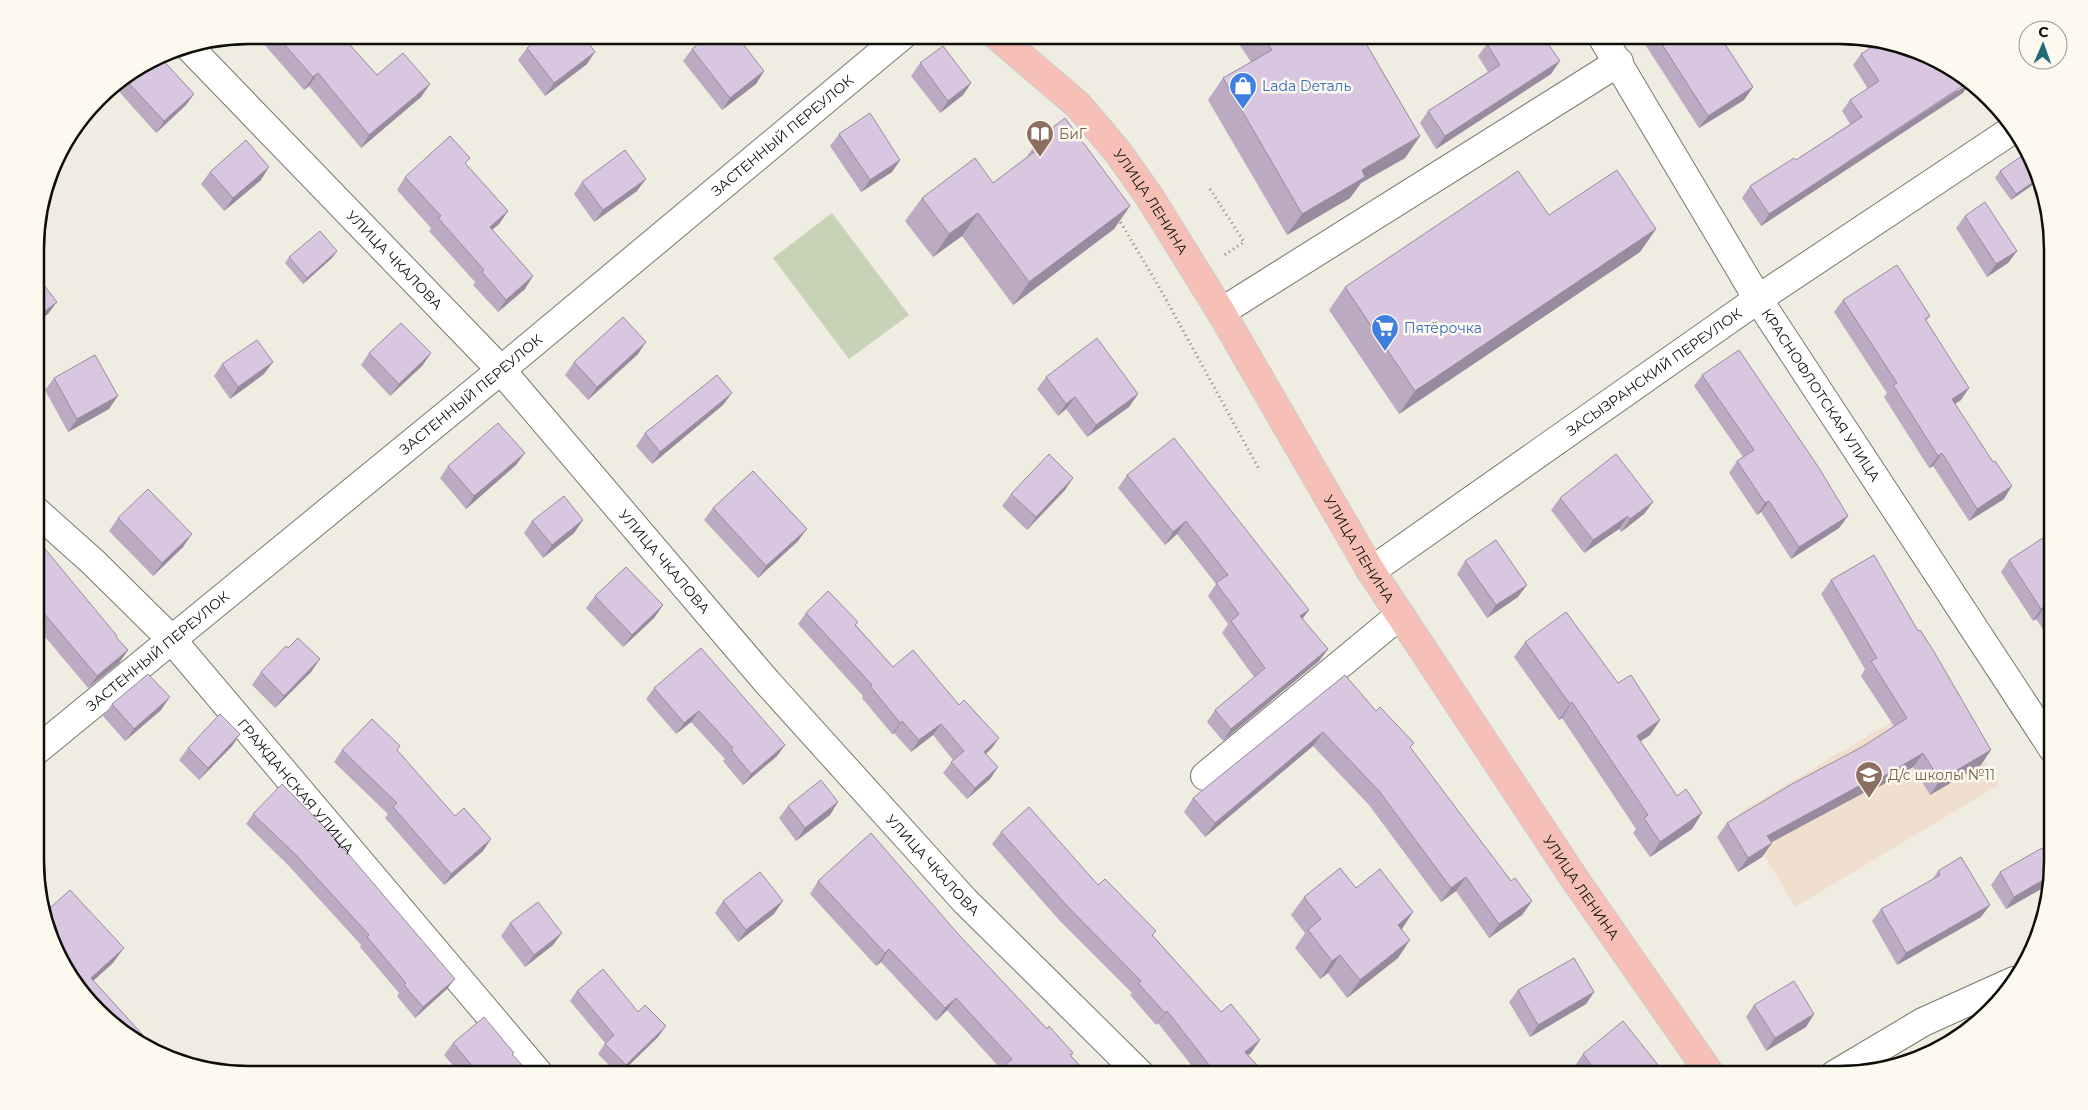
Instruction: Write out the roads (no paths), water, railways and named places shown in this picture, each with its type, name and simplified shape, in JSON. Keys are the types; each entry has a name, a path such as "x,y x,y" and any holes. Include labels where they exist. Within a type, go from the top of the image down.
{"main road":[{"name":"УЛИЦА ЛЕНИНА","path":"1008,44 1034,64 1078,105 1117,151 1149,196 1221,312 1371,571 1576,881 1705,1066"}],"street":[{"name":"ЗАСТЕННЫЙ ПЕРЕУЛОК","path":"44,744 501,370 892,44"},
{"name":"КРАСНОФЛОТСКАЯ УЛИЦА","path":"1607,44 1758,298 2044,735"},
{"name":"УЛИЦА ЧКАЛОВА","path":"193,52 501,370 767,682 958,894 1132,1066"},
{"path":"1221,312 1619,62"},
{"name":"ЗАСЫЗРАНСКИЙ ПЕРЕУЛОК","path":"1371,571 1758,298 2008,133"},
{"name":"ГРАЖДАНСКАЯ УЛИЦА","path":"44,518 93,562 172,640 532,1066"},
{"path":"1205,776 1400,615"},
{"path":"1849,1066 1923,1022 2002,987"}],"place":[{"name":"Lada Dеталь","path":"1243,110"},
{"name":"БиГ","path":"1040,158"},
{"name":"Пятёрочка","path":"1385,352"},
{"name":"Д/с школы №11","path":"1869,799"}]}
